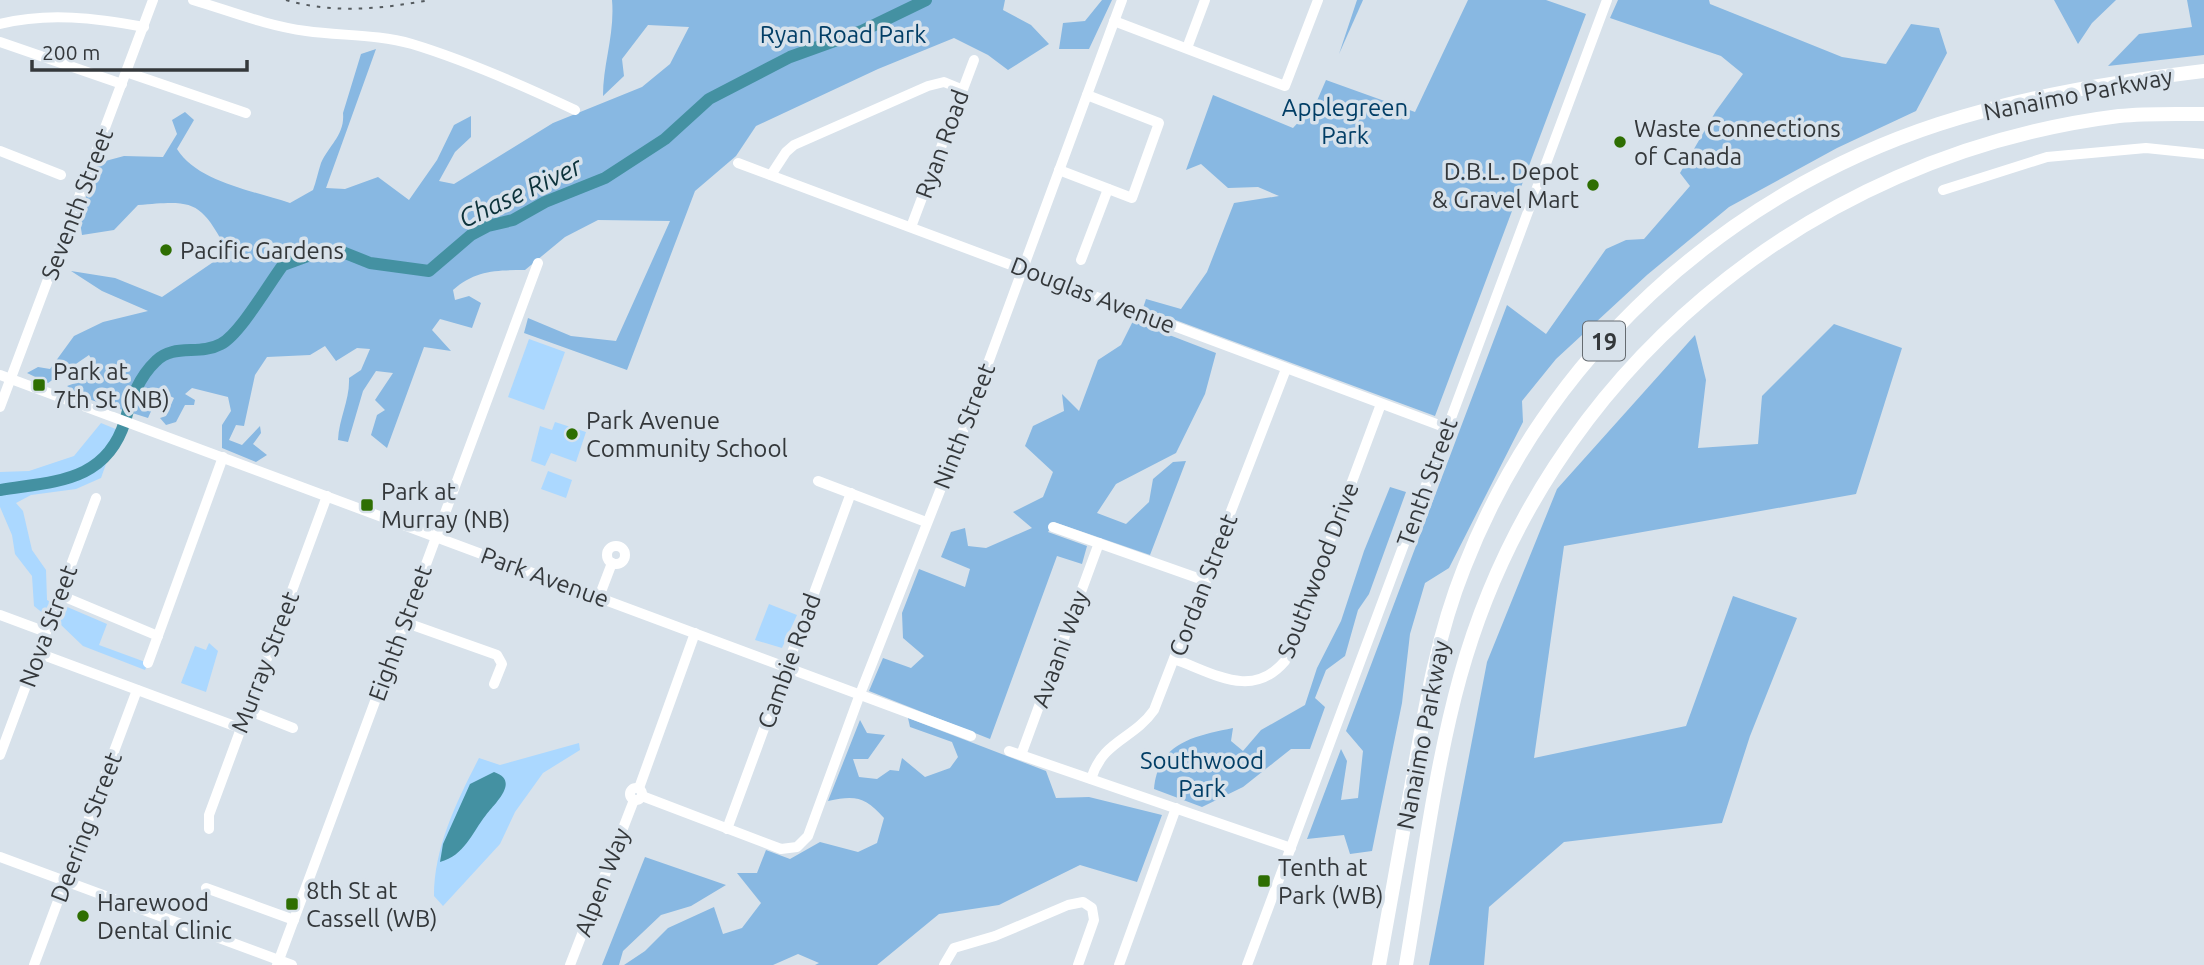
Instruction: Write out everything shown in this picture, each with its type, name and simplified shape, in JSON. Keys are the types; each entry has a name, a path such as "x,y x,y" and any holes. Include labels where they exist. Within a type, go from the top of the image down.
{"highway":[{"name":"Nanaimo Parkway","path":"1379,965 1432,668 1463,570 1488,512 1521,453 1556,400 1602,343 1661,283 1733,226 1790,189 1870,150 1938,124 2032,98 2117,82 2204,71"},
{"name":"Nanaimo Parkway","path":"1406,965 1451,714 1460,676 1481,616 1511,544 1547,478 1593,411 1640,356 1690,307 1748,260 1816,216 1875,186 1973,147 2047,129 2121,116 2204,114"}],"street":[{"name":"Seventh Street","path":"0,407 153,0"},
{"path":"192,0 305,31 368,36 410,44 509,79 575,110"},
{"name":"Ninth Street","path":"727,830 781,849 797,847 808,836 1122,0"},
{"path":"1187,48 1205,0"},
{"path":"1114,20 1285,86 1318,0"},
{"name":"Tenth Street","path":"1247,965 1607,0"},
{"path":"0,24 59,16 100,19 144,27"},
{"path":"0,42 122,84"},
{"name":"Ryan Road","path":"911,227 974,60"},
{"path":"126,72 246,113"},
{"path":"771,175 794,145 928,86 944,82 961,89"},
{"path":"1059,170 1132,198 1159,123 1087,95"},
{"path":"1943,190 2047,157 2146,148 2204,154"},
{"path":"0,151 61,175"},
{"name":"Douglas Avenue","path":"738,163 1447,428"},
{"path":"1081,260 1108,189"},
{"name":"Eighth Street","path":"278,963 538,262"},
{"name":"Cordan Street","path":"1091,779 1100,757 1112,744 1145,723 1154,710 1286,369"},
{"name":"Park Avenue","path":"0,375 971,736"},
{"name":"Southwood Drive","path":"1174,659 1247,683 1263,681 1285,661 1381,404"},
{"path":"148,663 223,457"},
{"path":"818,481 926,522"},
{"name":"Cambie Road","path":"727,830 850,493"},
{"name":"Murray Street","path":"209,829 209,815 327,496"},
{"name":"Nova Street","path":"0,755 96,498"},
{"path":"1053,527 1206,581"},
{"name":"Avaani Way","path":"1021,755 1099,543"},
{"path":"599,597 612,563"},
{"path":"60,595 158,636"},
{"path":"0,615 46,632"},
{"path":"404,622 497,655 502,664 494,684"},
{"name":"Alpen Way","path":"570,965 638,795 695,633"},
{"path":"38,653 240,728"},
{"name":"Deering Street","path":"34,965 137,690"},
{"path":"247,710 293,728"},
{"path":"1009,751 1291,848"},
{"path":"638,795 727,830"},
{"path":"1119,965 1176,808"},
{"path":"0,857 278,963 292,965"},
{"path":"206,888 294,920"},
{"path":"944,965 948,954 954,948 995,936 1068,905 1083,902 1092,908 1094,920 1078,965"}],"shaded area":[{"path":"529,339 565,352 544,410 508,397"},
{"path":"555,422 586,432 576,462 551,453 545,466 531,461 540,426 552,430"},
{"path":"101,423 118,430 101,478 76,489 31,495 16,503 23,511 32,550 46,570 47,600 54,604 49,618 34,606 32,576 15,554 12,535 0,507 0,472 29,471 74,456"},
{"path":"548,471 572,480 566,498 541,489"},
{"path":"769,604 797,615 782,648 755,640"},
{"path":"65,606 107,624 99,645 148,663 145,670 83,646 59,623"},
{"path":"209,643 218,651 206,692 181,683 195,646 206,650"},
{"path":"579,743 580,750 543,773 515,812 500,844 443,906 434,896 442,842 479,758 500,765"},
{"path":"494,772 505,781 503,793 462,849 440,862 443,844 470,784"}],"green space":[{"name":"Ryan Road Park","path":"612,0 1005,0 1003,10 1031,25 1049,44 1008,70 988,55 954,38 878,69 756,126 736,156 695,191 627,370 524,333 528,318 571,336 616,341 670,221 598,220 565,237 525,270 487,272 461,283 453,290 455,300 469,296 481,303 472,328 440,319 432,330 451,351 424,347 387,448 371,435 377,415 385,410 375,400 393,373 376,371 363,391 348,442 338,440 349,378 361,370 370,349 357,348 336,361 325,346 310,355 267,357 255,375 244,426 236,425 229,440 242,445 260,426 261,433 253,444 267,455 256,462 222,448 222,425 231,411 228,397 192,388 185,394 195,400 194,405 185,405 176,422 166,425 160,418 166,416 174,398 160,391 148,418 85,398 67,386 100,374 89,355 48,383 27,373 38,367 50,369 74,336 103,322 148,311 102,291 71,271 115,278 162,297 228,252 202,213 184,204 138,205 114,230 82,235 79,216 98,163 124,156 163,157 177,134 172,120 185,112 194,120 177,149 186,160 198,170 228,184 290,203 313,190 321,163 342,128 343,113 361,54 376,49 326,188 345,189 378,177 409,200 437,160 454,125 471,116 471,137 455,152 439,181 454,184 553,123 642,87 670,64 689,27 648,25 622,59 624,76 603,96 612,25"},
{"path":"1102,0 1112,0 1089,49 1059,49 1063,23 1085,21"},
{"path":"1357,0 1363,0 1339,54"},
{"name":"Applegreen Park","path":"1468,0 1546,0 1586,14 1435,416 1143,308 1146,299 1181,309 1207,272 1234,203 1279,196 1258,187 1228,188 1201,164 1186,170 1213,95 1293,128 1316,103 1326,80 1415,112"},
{"path":"1618,0 1709,0 1710,4 1842,57 1886,64 1911,24 1939,28 1947,53 1916,111 1837,148 1729,207 1647,275 1556,359 1522,401 1523,422 1449,568 1425,583 1410,634 1402,703 1372,851 1350,854 1344,835 1307,839 1341,749 1347,761 1341,800 1358,798 1363,751 1346,731 1507,305 1546,334 1606,249 1626,240 1644,239 1690,186 1680,173 1716,111 1743,74 1721,56 1610,18"},
{"path":"2054,0 2116,0 2092,23 2078,44"},
{"path":"2187,0 2204,0 2204,55 2108,66 2139,34 2192,27"},
{"path":"1133,321 1216,353 1205,394 1176,453 1116,484 1097,513 1126,524 1149,502 1153,479 1173,462 1186,461 1150,555 1054,522 1048,532 1087,546 1082,564 1057,556 990,739 869,691 883,658 911,668 924,656 903,638 902,613 919,569 965,587 970,569 941,557 951,532 965,528 968,546 986,548 1032,528 1013,512 1043,497 1053,472 1025,446 1033,426 1064,411 1062,394 1079,411 1098,360 1121,345"},
{"path":"1834,324 1902,348 1856,494 1564,546 1534,758 1686,726 1733,596 1797,618 1750,736 1722,823 1564,842 1489,907 1484,965 1429,965 1487,662 1557,489 1695,335 1706,380 1698,448 1758,444 1762,396"},
{"name":"Southwood Park","path":"1390,487 1406,492 1369,594 1358,610 1345,656 1326,670 1315,698 1325,707 1310,749 1291,749 1243,787 1202,807 1154,789 1163,761 1181,744 1205,734 1233,728 1231,741 1243,751 1261,730 1305,705 1317,668 1341,621 1364,551"},
{"path":"908,718 1046,771 1056,798 1089,797 1162,815 1137,882 1080,865 999,905 939,914 877,965 815,965 819,963 798,954 773,965 624,965 645,951 668,928 714,907 723,934 742,928 761,903 737,873 757,873 766,850 790,859 820,842 858,852 877,843 884,818 871,806 853,798 828,801 860,720 867,733 885,735 868,759 853,759 859,777 877,779 890,770 899,771 902,758 925,777 950,768 958,757 952,742 910,727"},
{"path":"645,857 726,885 691,906 661,915 623,951 619,965 602,965"}],"waterway":[{"name":"Chase River","path":"0,490 58,481 91,468 105,457 116,441 136,389 150,367 171,352 213,347 229,339 283,265 321,251 340,251 370,263 429,271 471,235 488,226 513,220 545,202 605,178 665,139 709,99 790,57 862,31 926,0"}],"railway":[{"path":"286,0 340,9 394,6 430,0"}],"place":[{"name":"Waste Connections of Canada","path":"1620,142"},
{"name":"D.B.L. Depot & Gravel Mart","path":"1593,185"},
{"name":"Pacific Gardens","path":"166,250"},
{"name":"Park at 7th St (NB)","path":"39,385"},
{"name":"Park Avenue Community School","path":"572,434"},
{"name":"Park at Murray (NB)","path":"367,505"},
{"name":"Tenth at Park (WB)","path":"1264,881"},
{"name":"8th St at Cassell (WB)","path":"292,904"},
{"name":"Harewood Dental Clinic","path":"83,916"}]}
